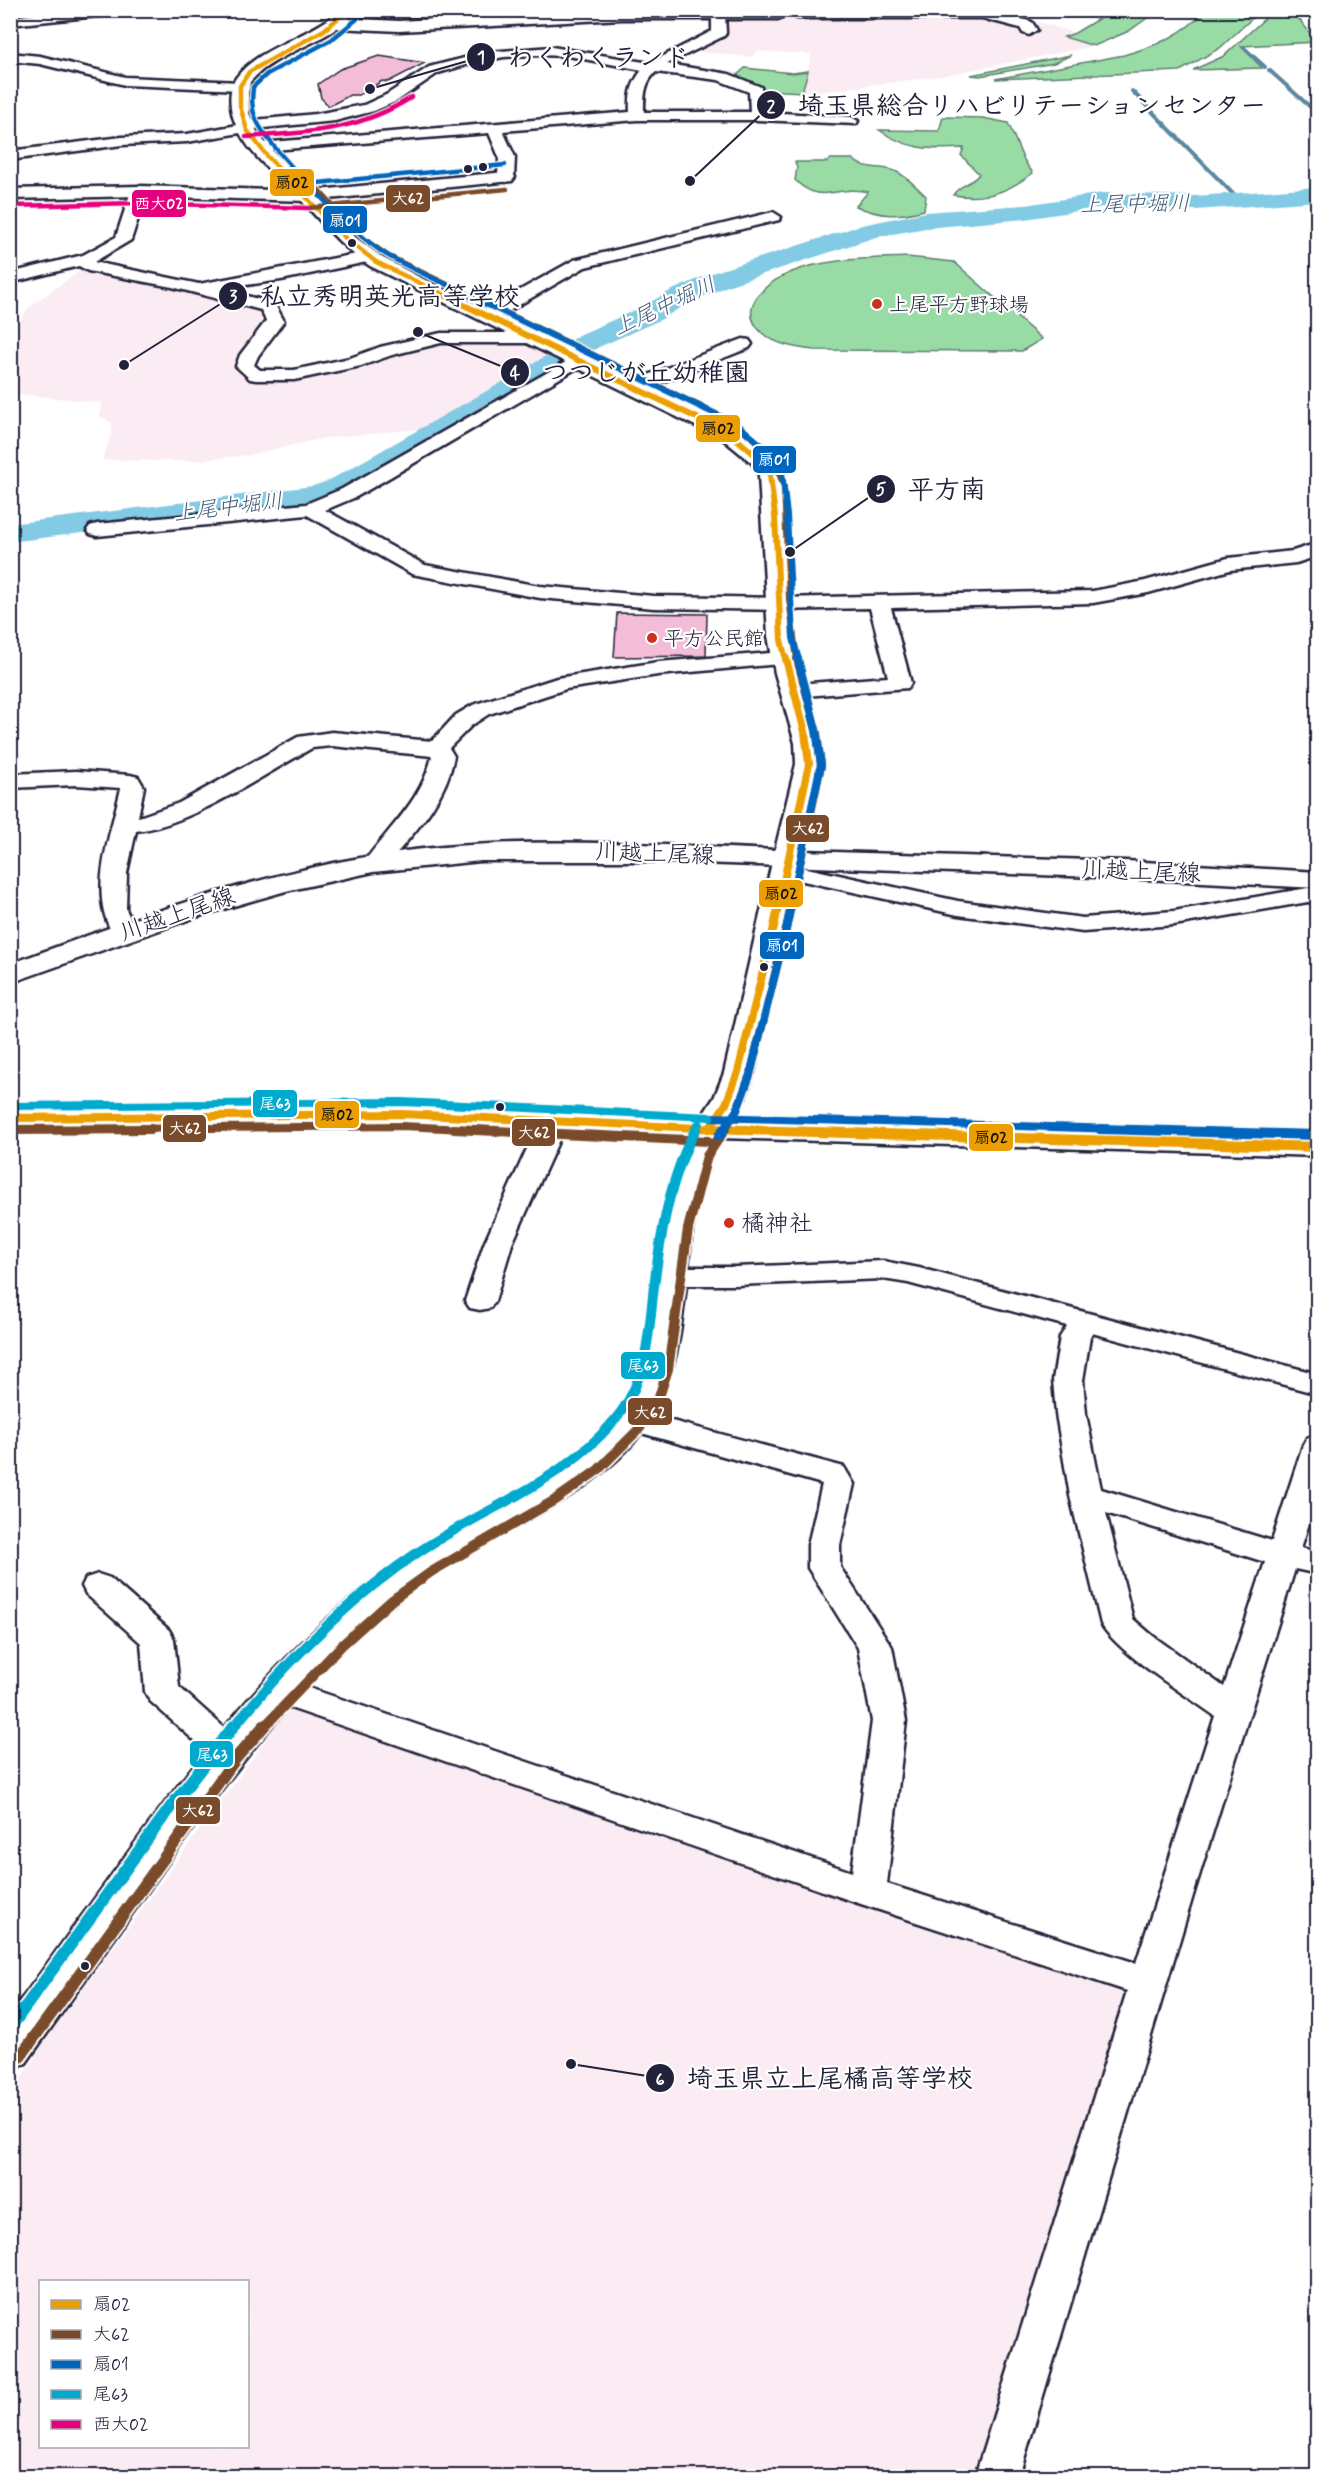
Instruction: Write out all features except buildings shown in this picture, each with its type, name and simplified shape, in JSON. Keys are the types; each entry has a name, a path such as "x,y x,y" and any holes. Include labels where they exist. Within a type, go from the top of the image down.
{"street":[{"path":"10,21 118,10"},
{"path":"10,2050 227,1750 279,1691 334,1636 384,1591 424,1562 549,1490 590,1461 631,1420 649,1391 656,1367 676,1227 696,1152 734,1089 773,931 808,764 808,743 783,658 772,489 770,476 760,459 732,435 397,273 367,256 340,233 260,147 245,127 240,98 241,86 246,76 262,64 336,23 348,10"},
{"path":"637,116 637,91 652,67 671,56 700,45 719,33 718,12"},
{"path":"336,23 423,25 595,13 779,14"},
{"path":"796,13 983,13 1026,25 1029,30"},
{"path":"10,156 122,141 187,138 362,109 383,102 428,72 474,59 518,52 568,52 614,62 724,76 756,90 757,116"},
{"path":"10,57 40,60 125,81 241,86"},
{"path":"260,147 637,116 757,116 851,122"},
{"path":"10,194 139,191 308,196 506,177 507,157 494,127"},
{"path":"351,138 363,156"},
{"path":"10,278 88,259 123,240 139,191"},
{"path":"487,316 580,263 773,217"},
{"path":"195,288 281,275 367,256"},
{"path":"82,260 88,266 195,288 268,307 275,321 249,355 245,366 256,375 294,375 332,365 355,362 386,351 441,338 532,338"},
{"path":"633,387 743,344"},
{"path":"97,530 310,509 349,493 570,356"},
{"path":"310,509 419,570 540,592 654,602 879,603 1093,597 1164,583 1228,564 1296,556 1317,549"},
{"path":"792,690 900,683 879,603"},
{"path":"438,748 453,729 474,713 519,695 569,680 620,671 783,658"},
{"path":"125,825 145,823 188,808 306,742 332,739 438,748"},
{"path":"375,864 410,821 439,776 443,756 438,748"},
{"path":"10,781 76,778 130,782 133,787 115,873 114,909 124,932"},
{"name":"川越上尾線","path":"10,974 240,893 284,881 375,864 441,856 566,851 786,864 1219,874 1317,880"},
{"path":"786,864 958,908 1083,925 1165,919 1308,895 1317,897"},
{"path":"10,1118 354,1114 709,1129 1317,1147"},
{"path":"480,1301 498,1244 554,1122"},
{"path":"668,1276 736,1276 883,1270 945,1283 1317,1384"},
{"path":"1084,1322 1075,1337 1068,1380 1071,1414 1086,1496 1118,1624 1141,1645 1233,1711"},
{"path":"631,1420 833,1475 838,1484 824,1545 824,1568 875,1647 889,1721 868,1892"},
{"path":"997,2476 1317,1445"},
{"path":"1086,1496 1281,1555 1317,1563"},
{"path":"98,1586 158,1640 162,1692 227,1750"},
{"path":"279,1691 868,1892 1149,1983"}],"shaded area":[{"path":"717,10 1001,11 1075,33 1065,37 1094,46 940,76 818,92 802,92 812,54 757,51 752,57 689,51 718,38"},
{"path":"83,269 170,284 257,309 266,317 237,363 240,375 257,380 302,378 333,369 361,367 388,356 446,341 517,341 552,358 431,428 324,438 249,455 190,461 102,460 112,433 112,423 100,416 102,403 11,393 10,336 29,307"},
{"path":"301,1708 1125,1986 1132,1997 1017,2363 978,2476 11,2476 11,2094 50,2034 287,1711"}],"green space":[{"path":"1113,10 1157,11 1129,31 1094,46 1064,37 1075,33"},
{"path":"1207,10 1260,11 1220,48 1180,71 995,79 1137,51 1178,33"},
{"path":"1274,10 1317,14 1317,16 1296,15 1317,42 1241,46 1262,68 1193,70 1224,56"},
{"path":"376,11 588,11 405,21 403,12"},
{"path":"1071,55 1054,63 980,76 971,75"},
{"path":"745,68 793,73 808,71 802,92 767,90 735,77"},
{"path":"943,117 983,118 1008,123 1033,173 1014,186 986,196 953,195 979,174 961,155 964,148 940,149 910,145 879,130 939,131"},
{"path":"831,159 853,159 862,165 890,169 899,173 926,196 924,210 898,215 881,214 856,206 868,192 857,190 822,194 805,188 795,180 797,168 795,162 827,162"},
{"name":"上尾平方野球場","path":"907,257 954,262 1042,339 1022,351 814,350 780,343 762,333 754,323 753,304 758,296 765,288 792,272 805,267 834,262"}],"waterway":[{"path":"1300,12 1318,13"},
{"path":"1243,47 1265,67"},
{"path":"1269,70 1318,114"},
{"path":"1132,91 1235,196"},
{"name":"上尾中堀川","path":"10,533 318,494 339,487 530,378 589,341 650,314 679,297 721,279 871,230 926,220 1025,212 1103,200 1196,203 1318,194"}],"transit line":[{"name":"扇02","path":"348,10 324,30 249,72 240,86 240,106 247,130 267,156 343,236 376,262 732,435 760,459 770,475 775,516 781,640 805,732 809,764 773,931 738,1072 726,1104 709,1129"},
{"name":"扇01","path":"357,19 331,40 267,74 253,87 252,105 256,120 276,148 358,233 383,252 738,425 769,451 782,472 787,515 793,638 816,730 821,764 785,934 750,1075 737,1110 719,1136"},
{"name":"西大02","path":"246,137 312,132 353,125 393,109 412,97"},
{"name":"扇01","path":"307,184 505,165"},
{"name":"大62","path":"20,2057 236,1758 288,1699 342,1645 392,1600 431,1572 555,1500 598,1470 640,1428 659,1397 668,1369 688,1229 707,1156 737,1110 750,1075 785,934 821,766 817,733 792,635 784,487 773,459 767,451 737,424 389,256 362,237 317,188"},
{"name":"大62","path":"309,208 507,189"},
{"name":"西大02","path":"10,206 139,203 308,208"},
{"name":"尾63","path":"10,1106 402,1102 710,1117"},
{"name":"扇02","path":"10,1118 402,1114 740,1130 1318,1147"},
{"name":"扇01","path":"709,1117 1318,1135"},
{"name":"尾63","path":"10,2028 219,1744 297,1656 325,1628 385,1576 437,1540 559,1470 582,1453 621,1412 630,1398 642,1368 660,1248 670,1202 683,1158 699,1123"},
{"name":"大62","path":"10,1130 402,1126 708,1141"}],"place":[{"name":"わくわくランド","path":"370,89"},
{"name":"埼玉県総合リハビリテーションセンター","path":"690,181"},
{"name":"上尾平方野球場","path":"877,304"},
{"name":"つつじが丘幼稚園","path":"418,332"},
{"name":"私立秀明英光高等学校","path":"124,365"},
{"name":"平方南","path":"790,552"},
{"name":"平方公民館","path":"652,638"},
{"name":"橘神社","path":"729,1223"},
{"name":"埼玉県立上尾橘高等学校","path":"571,2064"}]}
